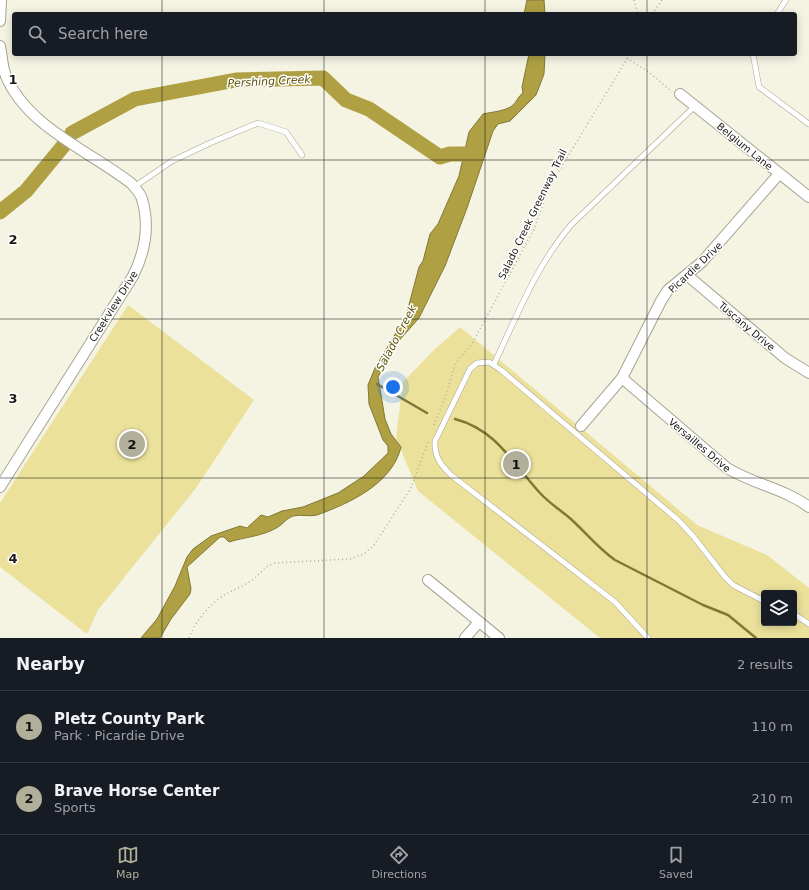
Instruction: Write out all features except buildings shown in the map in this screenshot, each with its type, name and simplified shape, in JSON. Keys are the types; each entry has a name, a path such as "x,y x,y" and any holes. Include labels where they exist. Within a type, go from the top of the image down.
{"street":[{"path":"0,21 1,0"},
{"name":"Creekview Drive","path":"0,46 6,75 20,100 34,116 115,171 134,187 142,198 146,219 145,242 140,261 133,276 0,488"},
{"name":"Belgium Lane","path":"680,94 809,198"},
{"name":"Picardie Drive","path":"582,426 622,378 668,290 687,276 726,237 779,174"},
{"name":"Tuscany Drive","path":"687,276 785,358 809,373"},
{"name":"Versailles Drive","path":"622,378 728,468 739,475 800,500 809,507"},
{"path":"428,580 498,638"},
{"path":"465,638 479,622"}],"lane":[{"path":"778,12 786,0"},
{"path":"753,56 760,87 809,124"},
{"path":"494,364 539,268 554,245 571,225 695,106"},
{"path":"134,187 172,161 210,143 258,124 286,132 302,155"},
{"path":"648,638 615,602 452,475 438,460 434,449 435,442 470,369 477,363 489,362 494,364 678,520 693,536 716,567 733,585 761,599"},
{"path":"797,616 809,624"}],"path":[{"path":"634,0 637,12"},
{"path":"653,12 662,0"},
{"path":"628,58 650,73 673,92 680,94"},
{"name":"Salado Creek Greenway Trail","path":"433,428 446,396 455,364 472,344 534,229 544,201 556,176 628,58"},
{"path":"189,638 190,632 205,613 222,596 251,581 266,566 275,563 350,559 364,554 374,546 410,488 428,440"}],"shaded area":[{"path":"128,305 254,400 196,488 98,610 87,634 0,567 0,503"},
{"path":"460,327 697,525 767,555 809,588 809,638 600,638 418,491 396,438 403,382 433,351"}],"water":[{"path":"527,0 544,0 545,12 524,12"},
{"name":"Salado Creek","path":"529,56 545,56 544,74 536,95 510,121 498,124 493,131 467,208 445,266 419,318 396,344 378,377 385,419 391,434 401,447 389,472 379,482 356,498 343,505 317,515 293,516 273,530 229,542 224,537 220,537 187,567 191,589 190,594 171,619 160,638 141,638 157,619 175,586 187,557 193,549 211,536 240,526 247,528 261,515 268,517 282,511 303,507 338,493 364,476 388,453 388,446 383,440 369,404 368,385 375,368 406,316 419,267 423,261 430,234 438,224 459,176 469,132 483,114 509,108 514,104 523,93 522,87"}],"waterway":[{"name":"Pershing Creek","path":"72,133 135,99 236,80 323,78 346,100 369,109 440,157 450,154 473,154"},
{"name":"Pershing Creek","path":"0,212 26,191 64,145"},
{"path":"377,384 427,413"},
{"path":"455,419 470,424 493,440 503,449 544,497 573,521 609,556 703,605 728,615 756,638"}],"place":[{"name":"Brave Horse Center","path":"132,444"},
{"name":"Pletz County Park","path":"516,464"}]}
